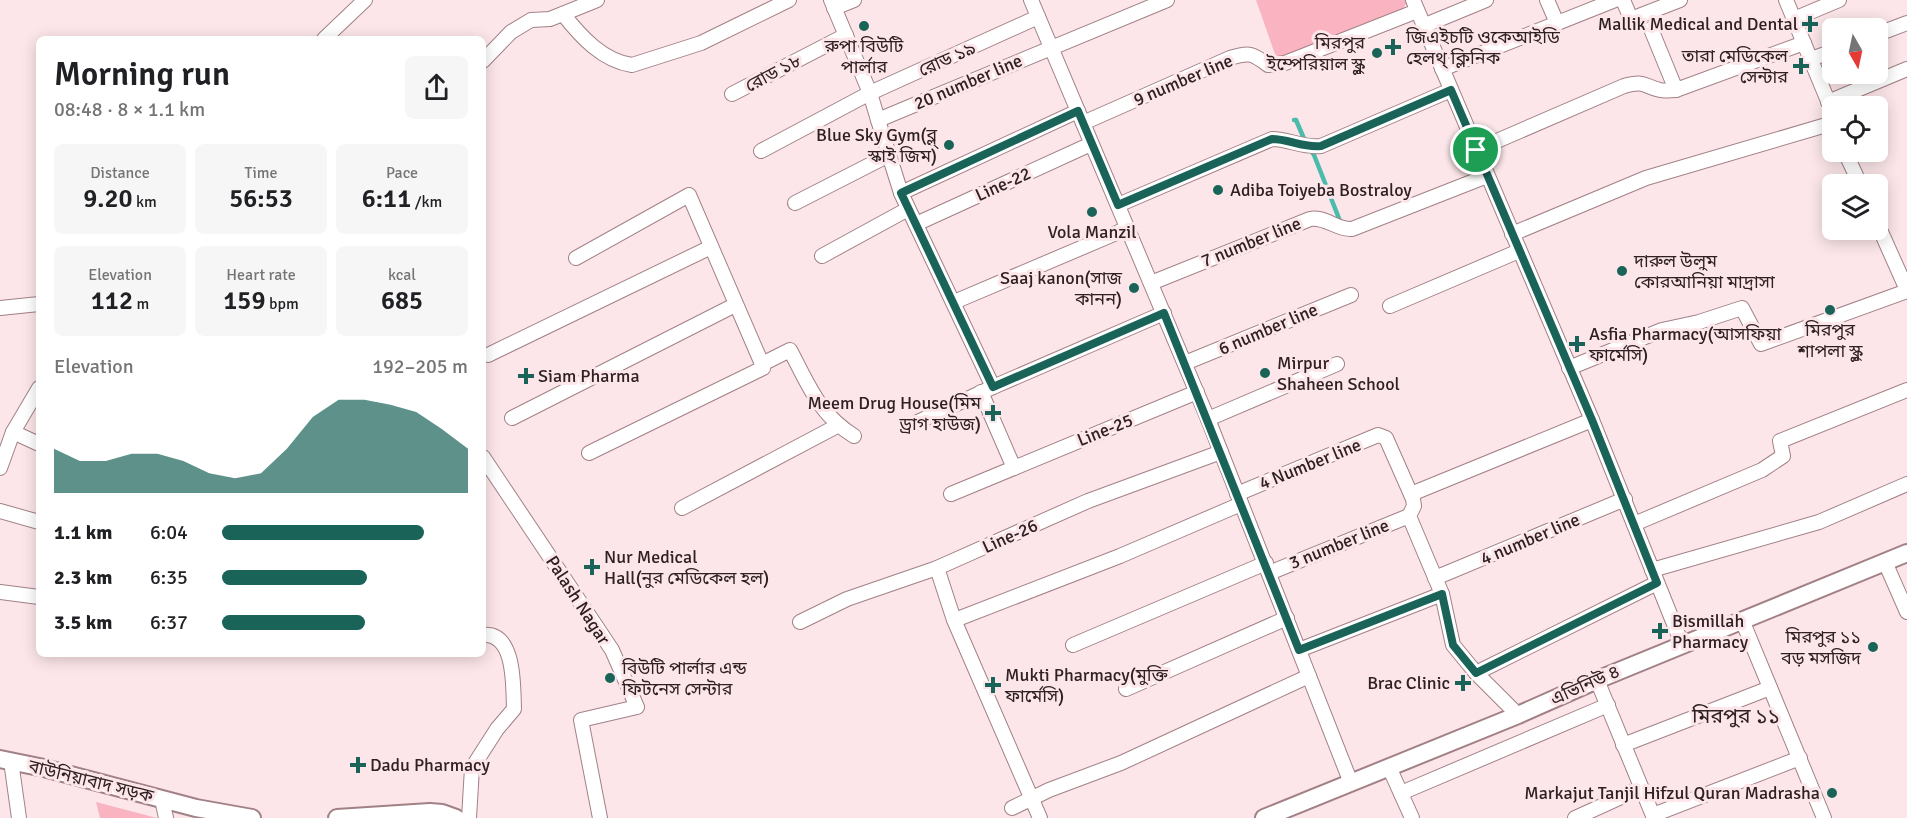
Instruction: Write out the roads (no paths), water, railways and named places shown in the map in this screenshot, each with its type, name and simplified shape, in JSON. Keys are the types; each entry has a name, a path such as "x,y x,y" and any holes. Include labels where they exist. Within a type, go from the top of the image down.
{"street":[{"path":"327,36 365,0"},
{"path":"486,58 511,32 531,20 550,19 597,0"},
{"path":"562,14 577,32 604,55 622,64 633,65 701,43 789,0"},
{"path":"854,0 833,4 870,93 901,193 954,302 1014,468"},
{"path":"1031,0 1197,392 1351,783"},
{"name":"20 number line","path":"879,120 1167,0"},
{"path":"1423,26 1486,0"},
{"path":"1547,0 1557,23"},
{"path":"1442,69 1615,0"},
{"path":"1623,0 1631,19 1680,0"},
{"path":"1786,0 1826,96"},
{"path":"1794,19 1839,0"},
{"path":"1415,5 1592,420 1682,644"},
{"name":"9 number line","path":"901,193 1080,117 1230,58 1245,53 1255,55 1268,65 1285,63 1415,5"},
{"name":"রোড ১৯","path":"761,151 870,93 1038,17"},
{"path":"1888,30 1907,23"},
{"path":"1651,29 1676,90"},
{"name":"রোড ১৮","path":"732,94 846,35"},
{"path":"1476,150 1624,86 1644,83 1659,90 1676,90 1804,43"},
{"path":"1811,59 1822,55"},
{"path":"1853,96 1907,69"},
{"path":"1118,205 1272,139 1280,139 1309,148 1321,146 1451,90"},
{"path":"1512,234 1646,178 1822,126"},
{"name":"Line-22","path":"916,224 1091,144"},
{"path":"795,204 889,155"},
{"name":"7 number line","path":"1151,283 1315,217 1341,228 1352,229 1487,176"},
{"path":"576,258 689,195 763,368 589,453"},
{"path":"822,256 909,209"},
{"path":"954,302 1128,228"},
{"path":"1569,368 1662,330 1699,322 1742,308 1761,344 1907,291 1885,240"},
{"path":"488,355 711,247"},
{"path":"1390,306 1519,251"},
{"name":"6 number line","path":"1185,363 1351,295"},
{"path":"0,308 36,304"},
{"path":"512,418 735,305"},
{"path":"909,426 987,389 1164,313"},
{"path":"762,364 790,350 819,405 837,426 854,436"},
{"path":"1208,419 1337,364"},
{"path":"1634,524 1762,470 1783,456 1780,441 1907,390"},
{"name":"Line-25","path":"951,494 1197,392"},
{"path":"0,468 13,432 36,393"},
{"path":"1518,715 1476,673 1453,645 1442,594 1408,516 1414,506 1411,494 1592,420"},
{"path":"682,508 837,426"},
{"path":"13,432 36,443"},
{"name":"4 Number line","path":"960,618 1120,556 1378,435 1386,438 1411,494"},
{"name":"Line-26","path":"801,622 848,599 937,568 1088,501 1221,452"},
{"name":"Palash Nagar","path":"488,472 612,650 637,706 581,720 600,818"},
{"path":"1476,673 1655,576 1819,522 1907,484"},
{"name":"4 number line","path":"1435,579 1625,499"},
{"path":"0,511 36,521"},
{"name":"3 number line","path":"1073,645 1267,568 1408,516"},
{"name":"এভিনিউ ৪","path":"1264,818 1907,553"},
{"path":"1885,562 1907,612"},
{"path":"937,568 954,621 1040,818"},
{"path":"0,592 36,597"},
{"path":"1299,650 1442,594"},
{"path":"1126,689 1287,618"},
{"path":"1742,620 1824,818"},
{"path":"469,818 472,768 497,729 514,709 512,660 499,640 486,635"},
{"path":"1012,808 1121,763 1309,676"},
{"path":"1597,680 1654,817 1800,758"},
{"path":"1623,745 1770,688"},
{"path":"1401,794 1608,705"},
{"path":"5,760 19,818"},
{"name":"বাউনিয়াবাদ সড়ক","path":"5,760 196,808 252,818"},
{"path":"1389,767 1412,818"},
{"path":"1575,818 1641,788"},
{"path":"162,799 166,818"},
{"path":"337,818 430,812 456,818"}],"waterway":[{"path":"1294,120 1305,141"},
{"path":"1309,148 1314,155 1340,221"}],"place":[{"name":"Mallik Medical and Dental","path":"1810,24"},
{"name":"রুপা বিউটি পার্লার","path":"864,26"},
{"name":"জিএইচটি ওকেআইডি হেলথ্ ক্লিনিক","path":"1393,47"},
{"name":"মিরপুর ইম্পেরিয়াল স্কুল","path":"1377,53"},
{"name":"তারা মেডিকেল সেন্টার","path":"1801,66"},
{"name":"Blue Sky Gym(ব্লু স্কাই জিম)","path":"949,145"},
{"name":"Adiba Toiyeba Bostraloy","path":"1218,190"},
{"name":"Vola Manzil","path":"1092,212"},
{"name":"দারুল উলুম কোরআনিয়া মাদ্রাসা","path":"1622,271"},
{"name":"Saaj kanon(সাজ কানন)","path":"1134,288"},
{"name":"মিরপুর শাপলা স্কুল","path":"1830,310"},
{"name":"Asfia Pharmacy(আসফিয়া ফার্মেসি)","path":"1577,344"},
{"name":"Mirpur Shaheen School","path":"1265,373"},
{"name":"Siam Pharma","path":"526,376"},
{"name":"Meem Drug House(মিম ড্রাগ হাউজ)","path":"993,413"},
{"name":"Nur Medical Hall(নুর মেডিকেল হল)","path":"592,567"},
{"name":"Bismillah Pharmacy","path":"1660,631"},
{"name":"মিরপুর ১১ বড় মসজিদ","path":"1873,647"},
{"name":"বিউটি পার্লার এন্ড ফিটনেস সেন্টার","path":"610,678"},
{"name":"Brac Clinic","path":"1463,683"},
{"name":"Mukti Pharmacy(মুক্তি ফার্মেসি)","path":"993,685"},
{"name":"Dadu Pharmacy","path":"358,765"},
{"name":"Markajut Tanjil Hifzul Quran Madrasha","path":"1832,793"}],"district":[{"name":"মিরপুর ১১","path":"1736,716"}]}
